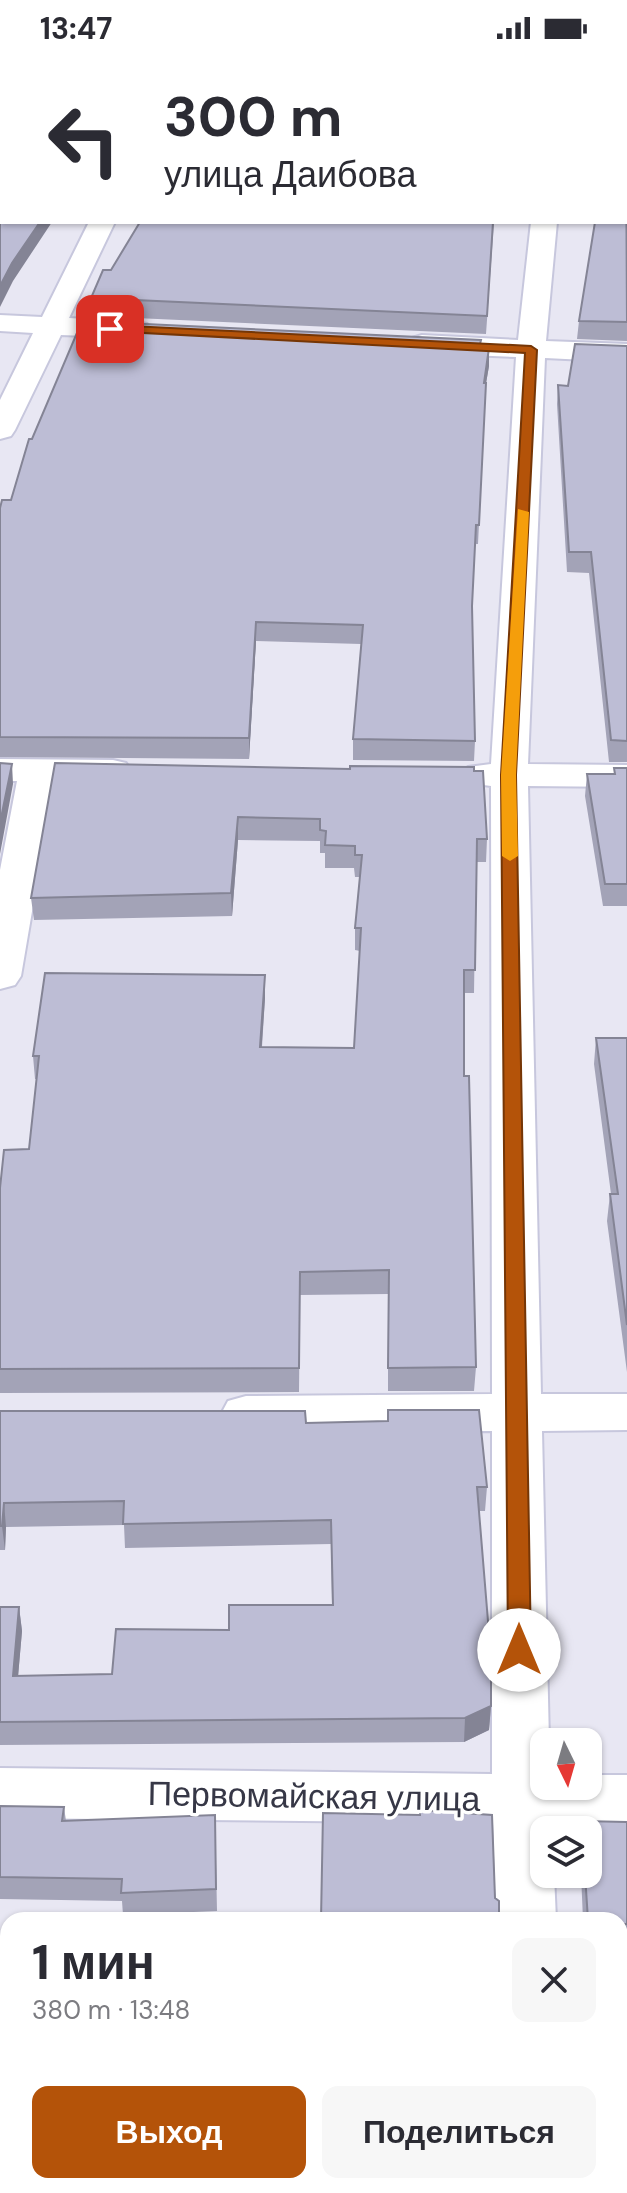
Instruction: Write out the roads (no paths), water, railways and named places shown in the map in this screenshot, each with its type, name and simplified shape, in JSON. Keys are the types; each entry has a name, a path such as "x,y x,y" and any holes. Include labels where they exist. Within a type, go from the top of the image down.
{"street":[{"path":"0,430 101,224"},
{"path":"526,1912 521,1798 509,775 531,350 544,224"},
{"path":"0,323 159,331"},
{"path":"392,343 627,353"},
{"path":"0,976 19,770 148,771"},
{"path":"446,774 627,776"},
{"path":"204,1414 627,1412"},
{"name":"Первомайская улица","path":"0,1793 627,1800"}]}
